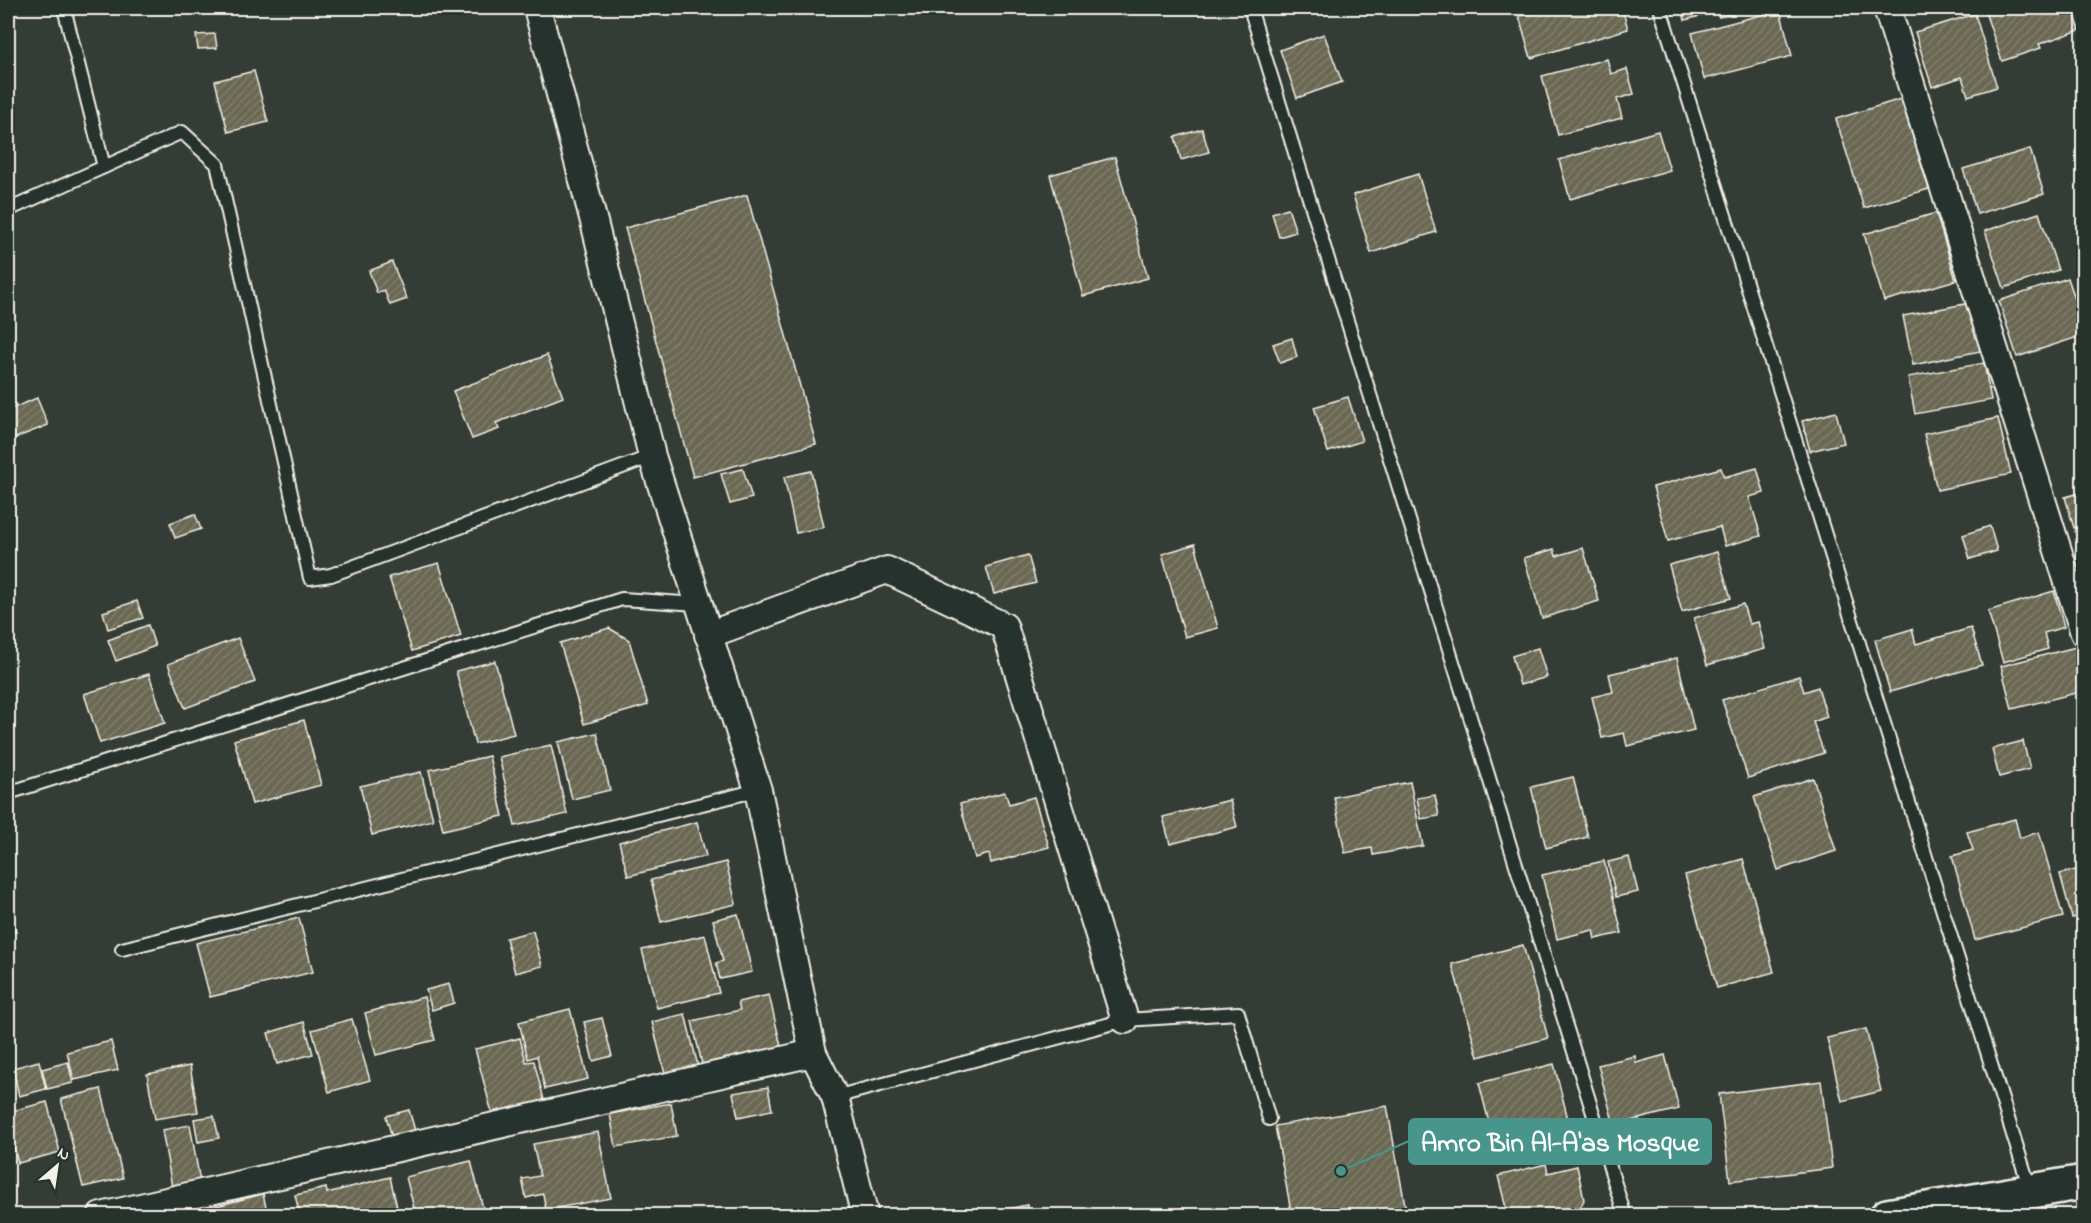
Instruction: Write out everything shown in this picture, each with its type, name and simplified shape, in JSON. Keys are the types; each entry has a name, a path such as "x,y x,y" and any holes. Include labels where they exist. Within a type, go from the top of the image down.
{"street":[{"path":"537,8 594,222 652,456 758,790 813,1053 835,1097 866,1215"},
{"path":"1887,8 2084,633"},
{"path":"708,635 887,570 1004,626 1125,1020"},
{"path":"101,1215 813,1053"},
{"path":"1887,1215 2084,1182"}],"lane":[{"path":"64,8 105,167"},
{"path":"1250,8 1625,1215"},
{"path":"1660,8 2031,1192"},
{"path":"8,210 182,132 217,164 310,579 331,575 652,456"},
{"path":"8,793 622,599 698,604"},
{"path":"122,949 758,790"},
{"path":"835,1097 1125,1020 1238,1013 1269,1119"}],"building":[{"path":"1550,8 1622,8 1628,29 1531,58 1519,16"},
{"path":"1682,8 1714,8 1715,12 1685,20"},
{"path":"1717,8 1755,8 1719,17"},
{"path":"2072,8 2080,30 2039,44 2041,48 2002,61 1984,9"},
{"path":"1780,10 1792,56 1704,79 1692,33"},
{"path":"1975,14 1997,87 1968,96 1962,77 1932,87 1915,32"},
{"path":"215,34 217,48 198,49 196,35"},
{"path":"1324,34 1342,82 1297,98 1280,50"},
{"path":"1607,59 1611,74 1627,69 1634,94 1617,99 1622,118 1558,135 1542,76"},
{"path":"254,71 268,122 228,132 215,81"},
{"path":"1901,99 1929,189 1864,208 1836,119"},
{"path":"1202,129 1209,152 1181,160 1175,137"},
{"path":"1658,131 1670,170 1570,199 1559,160"},
{"path":"2030,149 2044,194 1977,214 1963,169"},
{"path":"1115,157 1148,278 1083,296 1050,175"},
{"path":"1418,174 1436,232 1371,253 1353,195"},
{"path":"747,195 816,444 693,477 625,228"},
{"path":"1288,208 1296,232 1279,237 1272,213"},
{"path":"1936,213 1956,280 1884,301 1864,234"},
{"path":"2039,213 2058,270 2004,288 1985,231"},
{"path":"392,262 407,299 390,305 384,290 377,293 369,271"},
{"path":"2068,278 2084,326 2084,335 2017,357 1999,301"},
{"path":"1970,303 1980,351 1913,365 1903,316"},
{"path":"1292,338 1297,357 1280,363 1273,344"},
{"path":"547,355 563,397 496,423 499,429 472,439 453,391"},
{"path":"1984,363 1991,400 1915,414 1908,377"},
{"path":"1348,397 1362,441 1328,452 1314,407"},
{"path":"37,398 48,425 8,441 8,410"},
{"path":"1836,412 1844,443 1810,451 1802,421"},
{"path":"1998,418 2011,474 1937,490 1924,434"},
{"path":"1721,468 1724,477 1757,468 1764,493 1749,497 1761,536 1725,546 1720,527 1668,541 1653,487"},
{"path":"743,469 752,498 730,504 721,474"},
{"path":"811,471 824,527 796,533 784,477"},
{"path":"2084,492 2084,526 2074,528 2065,497"},
{"path":"195,514 201,529 175,538 170,523"},
{"path":"1990,526 1997,551 1970,559 1963,535"},
{"path":"2084,529 2084,561 2075,531"},
{"path":"1195,544 1218,628 1185,637 1162,554"},
{"path":"1583,548 1599,601 1542,618 1524,558 1554,549 1556,556"},
{"path":"1717,552 1731,598 1682,612 1669,565"},
{"path":"1028,555 1036,583 994,594 986,567"},
{"path":"439,563 461,636 412,651 389,577"},
{"path":"2054,591 2064,627 2044,633 2048,649 2003,662 1988,611"},
{"path":"137,601 143,618 108,629 103,612"},
{"path":"1743,604 1749,624 1758,622 1765,649 1707,665 1694,618"},
{"path":"148,625 155,646 116,661 108,640"},
{"path":"609,628 629,640 648,705 584,724 560,643"},
{"path":"1971,628 1982,665 1890,692 1875,640 1912,629 1916,644"},
{"path":"238,638 255,682 185,708 168,664"},
{"path":"2076,647 2084,675 2084,691 2012,709 2001,666"},
{"path":"1538,648 1547,677 1520,685 1512,656"},
{"path":"1677,658 1694,730 1627,746 1624,733 1602,738 1592,697 1613,692 1609,674"},
{"path":"495,661 514,734 475,744 456,671"},
{"path":"149,674 165,723 100,743 84,694"},
{"path":"1799,676 1804,692 1818,687 1827,717 1813,722 1824,753 1748,778 1722,700"},
{"path":"304,720 321,785 252,804 234,740"},
{"path":"597,733 610,790 572,799 558,742"},
{"path":"2023,741 2030,769 1999,777 1992,749"},
{"path":"551,745 567,814 515,826 499,757"},
{"path":"489,756 503,816 443,830 429,770"},
{"path":"421,772 433,820 372,835 360,786"},
{"path":"1573,777 1588,837 1546,848 1531,787"},
{"path":"1813,778 1836,851 1778,870 1754,797"},
{"path":"1410,782 1423,846 1373,855 1372,848 1345,853 1334,797"},
{"path":"1005,792 1009,804 1034,797 1049,847 991,863 989,854 975,858 960,804"},
{"path":"1435,795 1439,816 1421,819 1417,798"},
{"path":"1230,800 1237,827 1170,844 1163,817"},
{"path":"2015,819 2020,838 2039,832 2063,917 1975,940 1952,856 1973,850 1967,832"},
{"path":"697,822 706,856 628,876 619,842"},
{"path":"1629,857 1638,892 1616,897 1608,862"},
{"path":"1743,859 1774,972 1717,988 1685,875"},
{"path":"1604,861 1622,933 1595,939 1593,930 1557,939 1542,875"},
{"path":"726,862 736,904 661,922 651,880"},
{"path":"2084,868 2084,915 2072,918 2060,874"},
{"path":"11,908 16,932 8,933 8,909"},
{"path":"738,914 752,972 720,979 716,963 723,961 713,920"},
{"path":"299,918 313,972 210,997 196,943"},
{"path":"533,931 542,966 515,973 506,938"},
{"path":"705,935 719,993 657,1008 642,950"},
{"path":"1523,945 1548,1038 1478,1057 1452,964"},
{"path":"449,984 454,1003 432,1010 426,990"},
{"path":"769,995 781,1046 702,1064 692,1021 740,1010 738,1002"},
{"path":"424,997 435,1040 376,1055 365,1013"},
{"path":"570,1009 588,1079 545,1089 537,1056 528,1059 519,1022"},
{"path":"685,1014 698,1066 665,1074 652,1022"},
{"path":"602,1018 612,1056 593,1061 584,1022"},
{"path":"352,1019 370,1080 329,1092 312,1030"},
{"path":"304,1022 313,1054 277,1064 268,1033"},
{"path":"1866,1029 1881,1091 1842,1101 1827,1038"},
{"path":"520,1038 526,1062 534,1061 544,1100 492,1113 475,1049"},
{"path":"111,1041 118,1070 74,1080 67,1052"},
{"path":"1665,1055 1679,1109 1614,1125 1598,1065 1635,1056 1636,1063"},
{"path":"39,1061 46,1089 19,1096 13,1068"},
{"path":"68,1062 73,1083 47,1089 42,1069"},
{"path":"1554,1064 1573,1139 1498,1158 1479,1083"},
{"path":"190,1066 198,1112 155,1119 147,1074"},
{"path":"1821,1081 1832,1168 1730,1181 1719,1094"},
{"path":"768,1087 772,1110 738,1117 733,1093"},
{"path":"101,1089 123,1178 83,1187 61,1099"},
{"path":"47,1102 60,1152 18,1163 8,1125 8,1112"},
{"path":"671,1103 677,1136 616,1147 610,1114"},
{"path":"1387,1106 1407,1216 1292,1216 1275,1126"},
{"path":"409,1110 416,1134 393,1141 386,1116"},
{"path":"214,1116 219,1138 198,1142 194,1119"},
{"path":"190,1125 200,1182 172,1187 162,1130"},
{"path":"598,1132 611,1198 546,1210 543,1194 526,1198 522,1179 540,1176 533,1144"},
{"path":"471,1161 485,1216 416,1216 406,1177"},
{"path":"1546,1164 1548,1173 1577,1166 1584,1200 1576,1216 1508,1216 1498,1176"},
{"path":"390,1177 399,1216 300,1216 295,1195 326,1188 327,1193"},
{"path":"263,1194 268,1216 178,1216"},
{"path":"1027,1205 1029,1216 974,1216"}],"place":[{"name":"Amro Bin Al-A'as Mosque","path":"1341,1171"}]}
